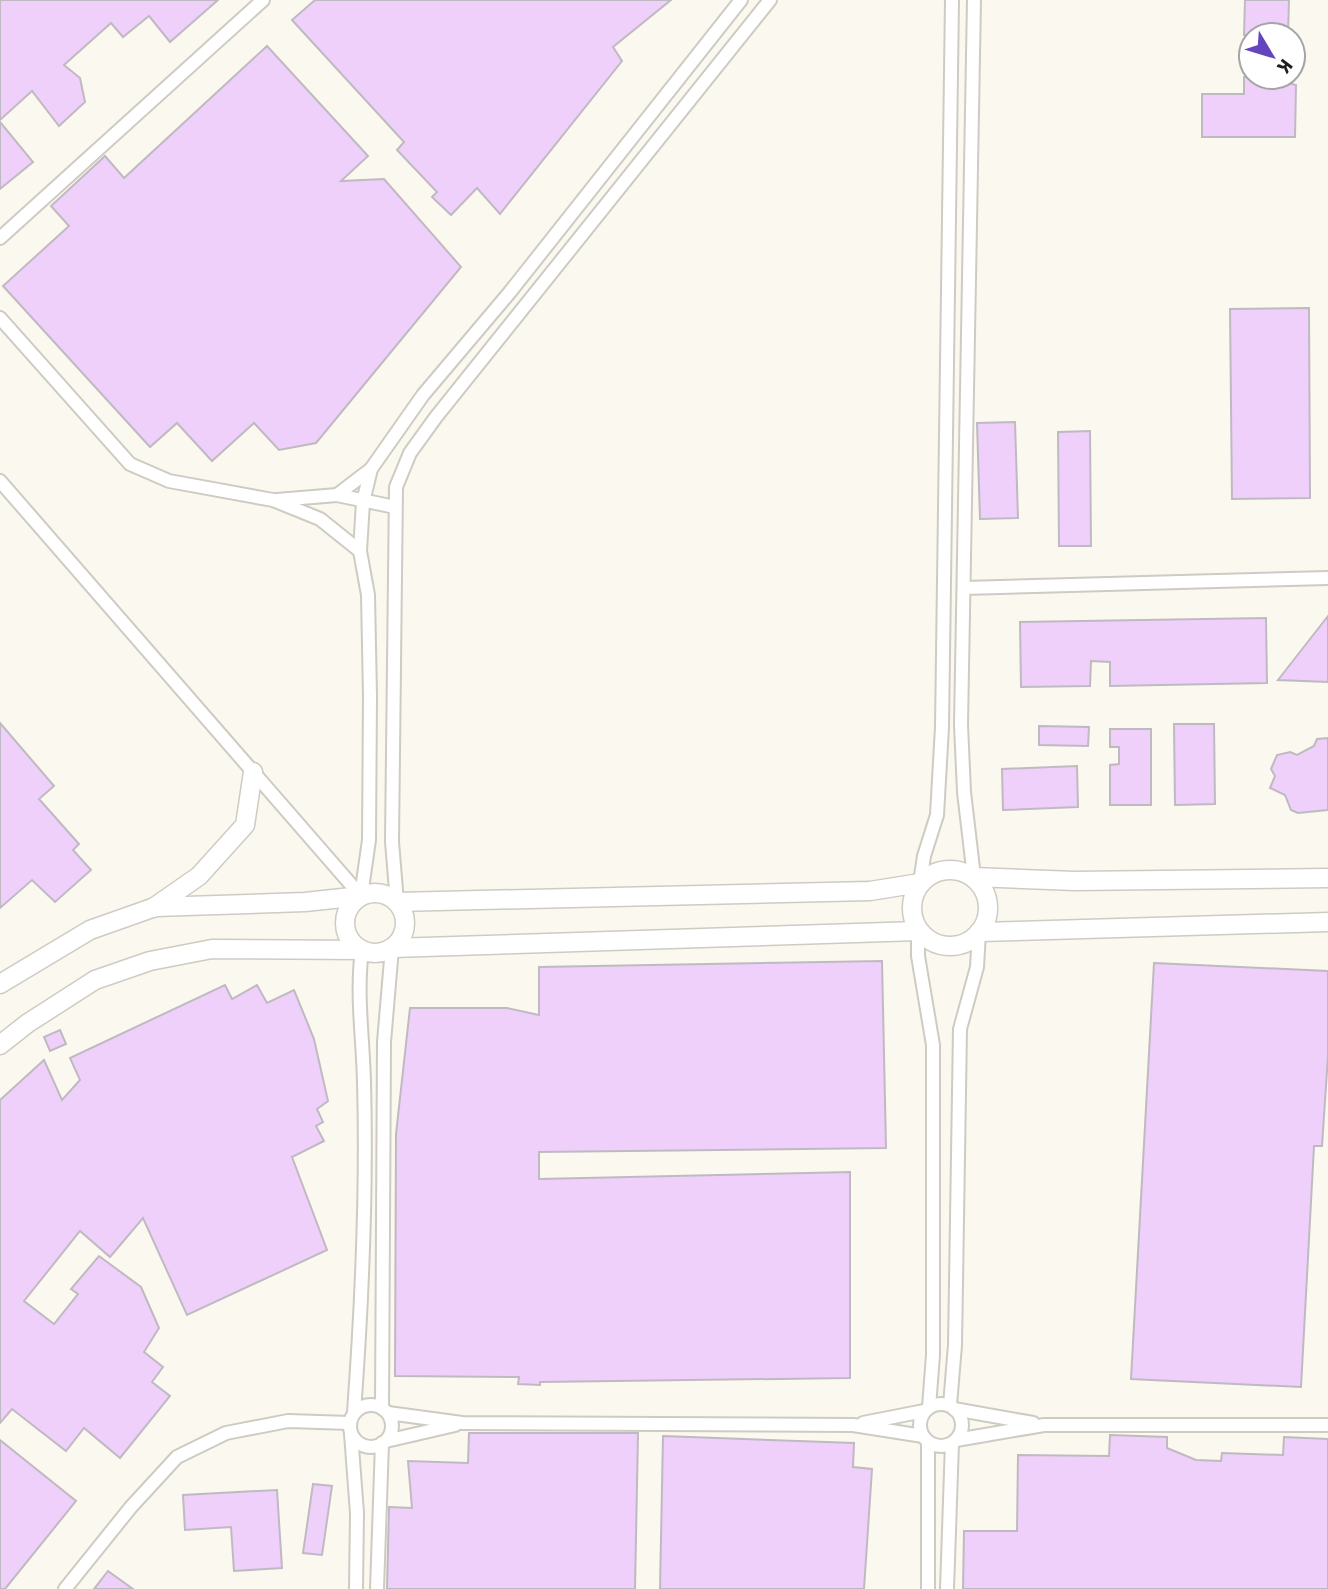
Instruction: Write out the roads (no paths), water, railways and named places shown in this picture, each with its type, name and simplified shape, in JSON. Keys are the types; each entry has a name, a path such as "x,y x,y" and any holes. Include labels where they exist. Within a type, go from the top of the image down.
{"street":[{"path":"0,238 263,0"},
{"path":"337,495 371,469 423,395 510,292 741,0"},
{"path":"377,1589 384,1442 392,1424 385,1410 384,1042 392,948 405,928 404,915 397,902 391,842 396,486 410,453 436,417 770,0"},
{"path":"952,0 942,727 937,815 924,856 920,883 911,902 912,919 927,940 951,947 964,944 979,932 1328,922"},
{"path":"947,1589 954,1442 962,1423 952,1407 960,1029 977,967 979,932 988,906 983,889 974,877 963,779 974,0"},
{"path":"0,318 130,464 169,481 273,500 320,519 360,551"},
{"path":"362,950 348,935 346,921 348,911 361,896 369,840 368,595 360,551 363,502 371,469"},
{"path":"0,481 361,896"},
{"path":"273,500 337,495 395,507"},
{"path":"964,588 1328,578"},
{"path":"0,984 90,930 151,909 199,876 246,825 253,772"},
{"path":"151,909 305,902 382,893 397,902 870,891 920,883 936,872 950,869 974,877 1075,881 1328,878"},
{"path":"0,1045 28,1023 95,981 150,961 212,949 362,950 378,953 392,948 918,931"},
{"path":"918,931 918,956 933,1045 933,1356 927,1409 919,1424 925,1439 928,1589"},
{"path":"356,1589 358,1513 352,1423 361,1336 364,1082 358,981 362,950"},
{"path":"65,1589 131,1507 177,1457 226,1433 288,1421 352,1423 371,1404 385,1410 462,1423 853,1425 925,1439 941,1447 954,1442 1044,1425 1328,1425"},
{"path":"853,1425 927,1409 936,1404 1044,1425"},
{"path":"352,1423 368,1447 462,1423"}]}
